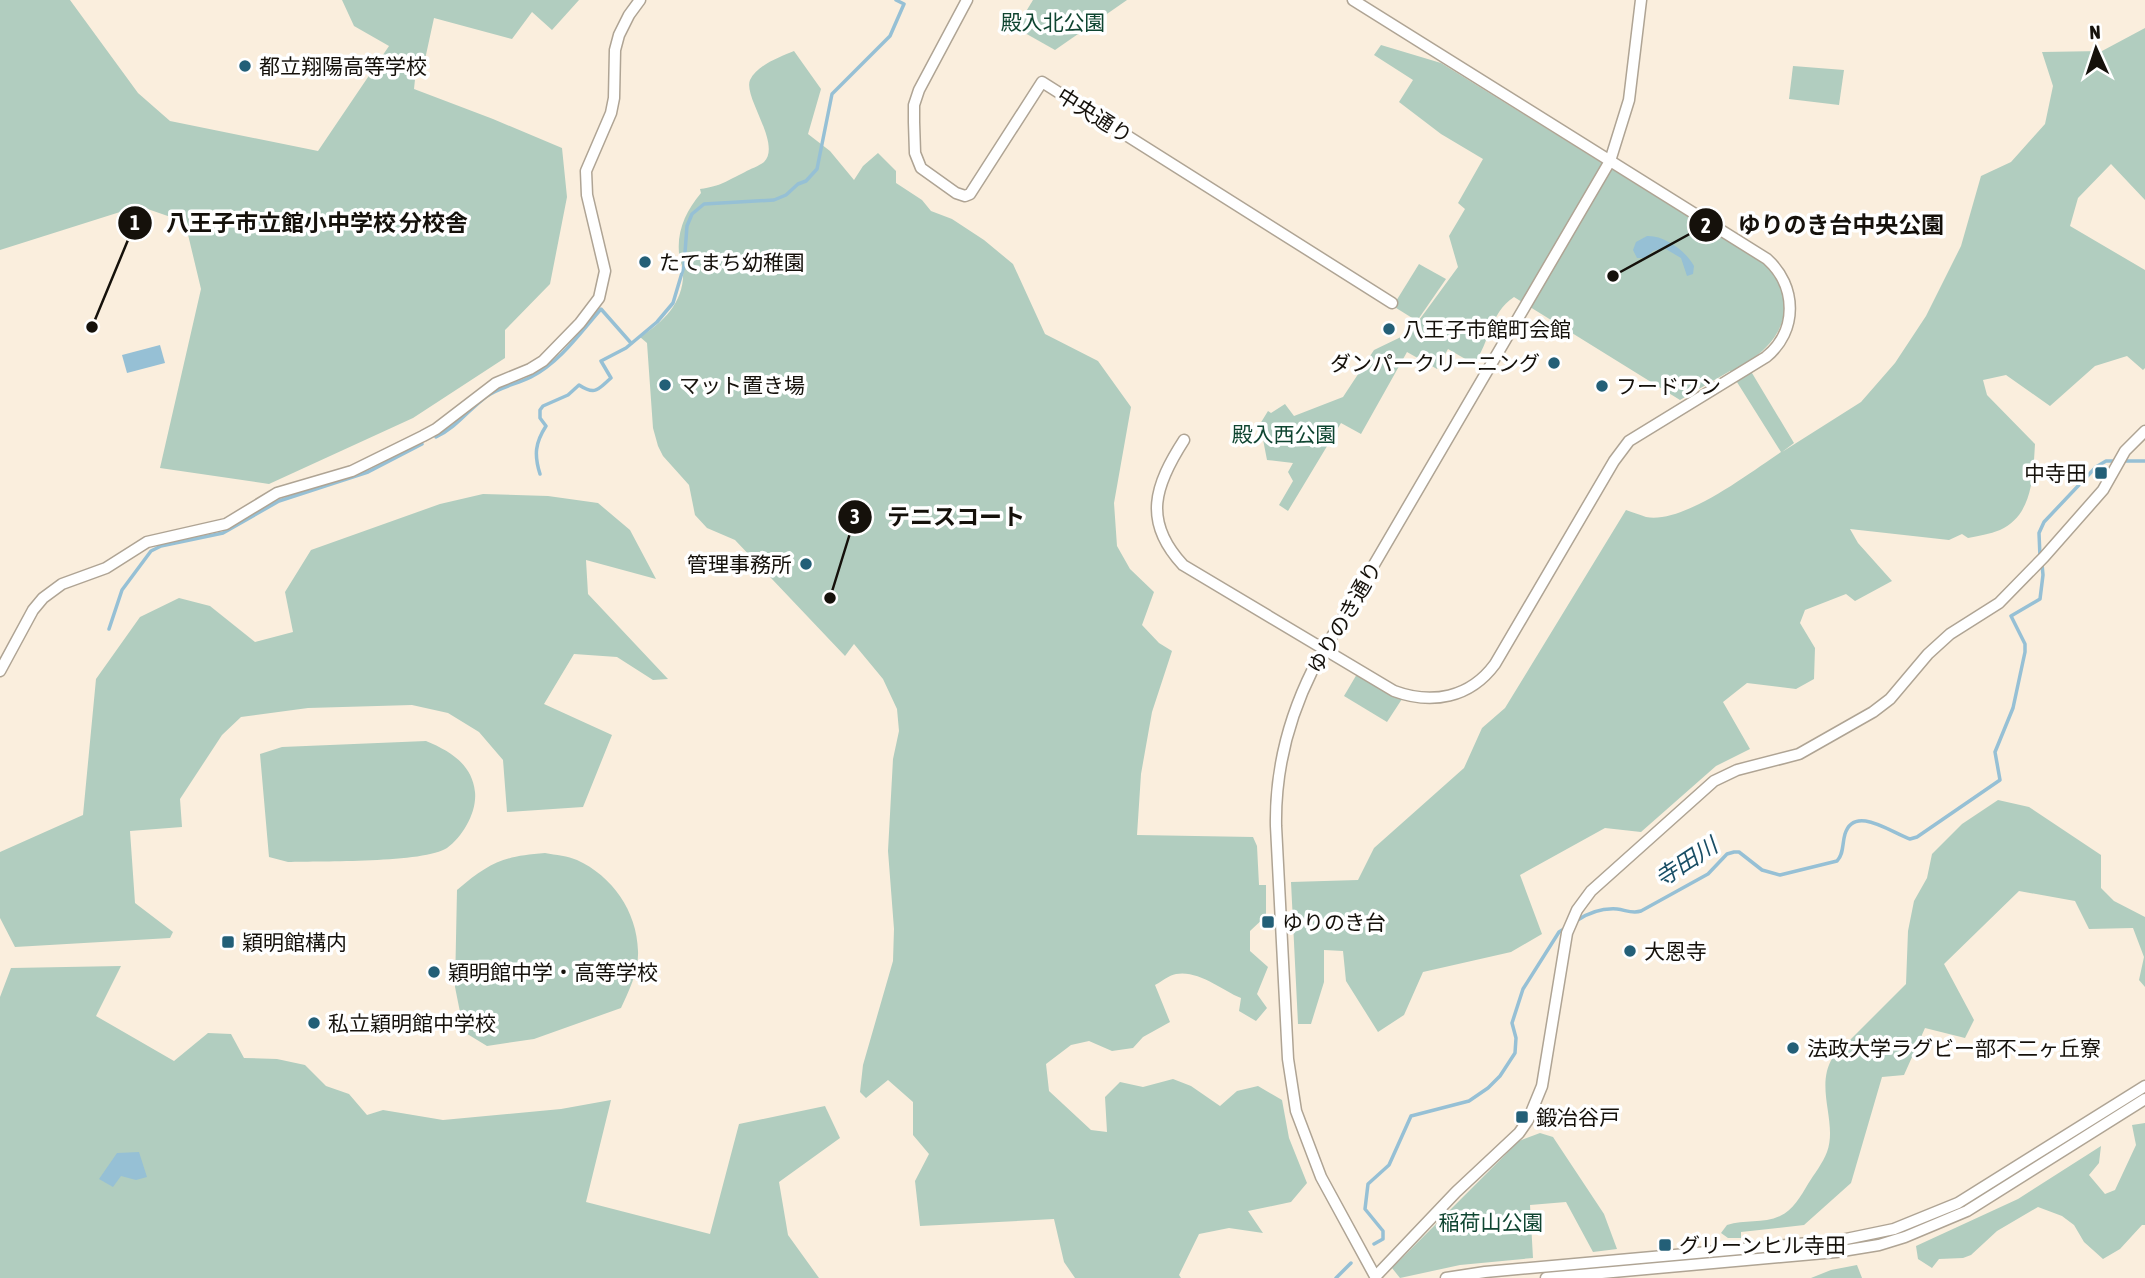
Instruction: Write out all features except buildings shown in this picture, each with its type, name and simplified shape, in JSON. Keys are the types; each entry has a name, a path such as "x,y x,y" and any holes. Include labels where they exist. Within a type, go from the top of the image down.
{"street":[{"path":"0,671 33,610 43,598 62,584 106,568 147,542 220,526 238,519 277,493 359,468 430,432 496,383 537,365 575,329 594,306 605,279 603,256 585,187 586,172 613,106 614,58 619,35 640,0"},
{"name":"中央通り","path":"967,0 921,85 914,105 916,159 928,175 960,194 970,194 1041,82 1392,303"},
{"path":"1184,440 1164,472 1158,489 1158,519 1169,549 1191,571 1394,691 1432,699 1449,697 1475,685 1495,664 1614,461 1629,441 1760,362 1781,340 1789,320 1790,297 1773,264 1353,0"},
{"name":"ゆりのき通り","path":"1376,1277 1315,1165 1296,1111 1289,1059 1277,842 1277,792 1283,752 1291,722 1308,679 1610,161 1630,93 1642,0"},
{"path":"1376,1277 1456,1192 1519,1133 1528,1120 1542,1086 1567,933 1573,917 1591,891 1714,781 1737,770 1799,754 1873,712 1892,697 1928,654 1950,634 1999,603 2043,558 2103,490 2120,461 2145,431"},
{"path":"1446,1278 1840,1240 1894,1229 1958,1203 2145,1086"},
{"path":"1546,1278 1836,1252 1897,1240 1934,1227 1967,1211 2145,1099"},
{"path":"1556,1266 1557,1278"}],"green space":[{"path":"0,0 70,0 138,93 170,121 318,151 389,46 354,26 342,0 579,0 552,30 532,12 512,39 434,18 424,64 417,60 414,89 562,148 567,197 550,284 505,330 505,358 413,418 269,484 160,468 201,289 185,222 139,206 0,250"},
{"name":"殿入北公園","path":"1033,0 1127,0 1055,50 1016,28"},
{"name":"殿入西公園","path":"2145,28 2145,200 2111,164 2078,198 2070,226 2145,270 2145,368 2143,370 2127,356 2095,366 2050,406 2006,375 1983,380 1987,395 2035,444 2029,493 2019,515 2011,523 1988,534 1968,538 1962,534 1949,540 1850,529 1858,543 1892,581 1855,601 1846,594 1805,610 1800,623 1815,648 1814,679 1796,689 1747,683 1723,702 1750,749 1716,766 1641,832 1605,828 1520,875 1542,934 1511,952 1423,972 1404,1015 1378,1032 1346,981 1343,951 1324,950 1324,982 1311,1024 1298,1024 1291,882 1358,880 1374,848 1464,768 1482,728 1505,708 1626,510 1646,517 1679,513 1716,495 1781,452 1730,371 1680,400 1514,297 1499,312 1474,364 1448,349 1437,369 1407,352 1361,434 1341,423 1288,511 1279,505 1293,481 1288,472 1293,463 1267,460 1260,424 1268,411 1271,413 1285,404 1294,416 1343,397 1374,350 1403,336 1417,323 1458,267 1449,236 1465,209 1458,203 1483,159 1441,134 1399,102 1413,80 1374,55 1381,45 1441,63 1766,265 1782,292 1783,318 1770,343 1746,363 1794,443 1782,452 1861,402 1895,363 1926,316 1961,246 1981,176 2011,162 2045,124 2053,86 2042,52 2102,51"},
{"path":"794,51 821,89 808,134 830,151 854,180 863,166 878,153 896,171 896,183 922,200 931,211 952,219 984,240 1013,264 1045,334 1098,361 1131,407 1114,503 1117,546 1130,569 1154,592 1142,625 1159,643 1172,651 1152,712 1141,774 1137,835 1253,837 1257,846 1259,885 1266,885 1266,916 1250,931 1250,951 1268,967 1257,994 1267,1008 1256,1021 1239,1011 1241,998 1193,975 1173,975 1155,985 1170,1022 1143,1037 1133,1048 1112,1051 1089,1041 1071,1045 1046,1064 1049,1091 1091,1130 1107,1132 1105,1097 1120,1082 1143,1087 1173,1079 1191,1086 1220,1106 1237,1091 1258,1086 1282,1100 1289,1138 1307,1183 1291,1202 1248,1211 1263,1233 1229,1228 1199,1234 1179,1275 1181,1278 1075,1278 1064,1262 1054,1219 920,1226 915,1181 929,1154 913,1135 913,1102 888,1080 866,1098 860,1092 863,1065 893,961 894,929 888,851 893,759 899,731 897,709 883,679 854,644 845,656 735,540 707,528 695,515 689,485 663,456 658,446 653,428 647,343 640,337 657,325 677,301 683,281 680,232 690,208 701,193 700,189 724,183 764,162 768,154 768,144 749,88 750,80 763,66"},
{"path":"1793,66 1844,70 1839,105 1789,99"},
{"path":"1419,264 1446,279 1417,321 1393,306"},
{"path":"483,494 548,496 598,503 630,530 656,579 586,560 588,594 668,679 653,680 617,657 574,654 544,704 612,735 583,807 507,812 503,760 479,732 448,713 412,705 308,708 241,717 222,735 180,799 182,827 130,831 135,903 173,932 170,938 15,947 0,918 0,852 83,815 96,679 140,617 179,598 210,606 255,642 293,632 285,592 311,550 440,504"},
{"path":"1357,674 1402,699 1387,722 1344,696"},
{"path":"426,741 443,749 465,766 475,792 474,808 468,823 447,848 435,853 395,859 288,862 269,857 260,754 282,747"},
{"path":"1998,800 2029,807 2101,855 2101,888 2114,901 2145,917 2145,987 2139,980 2144,957 2133,928 2089,929 2075,901 2019,891 1944,964 1974,1020 1965,1038 1925,1028 1904,1075 1882,1077 1851,1183 1804,1225 1741,1232 1741,1238 1728,1238 1721,1233 1727,1225 1774,1218 1789,1210 1821,1164 1830,1141 1826,1080 1833,1057 1906,984 1908,931 1914,901 1927,878 1932,854 1962,824"},
{"path":"545,853 573,859 590,867 611,885 620,897 637,936 638,958 635,973 621,1008 534,1039 487,1046 464,1032 455,987 457,890 497,862"},
{"path":"121,966 96,1016 174,1061 208,1033 231,1034 244,1058 277,1059 305,1065 326,1086 349,1094 367,1115 383,1110 443,1120 561,1109 611,1100 586,1202 710,1234 739,1124 825,1106 840,1138 779,1182 788,1235 819,1278 0,1278 0,997 11,968"},
{"path":"2145,1123 2145,1225 2120,1249 2103,1259 2084,1242 2074,1225 2062,1216 2038,1207 1997,1231 1971,1255 1939,1259 1932,1268 1918,1259 1916,1246 2018,1199 2101,1146 2099,1163 2089,1175 2105,1194 2115,1190 2136,1145 2132,1125"},
{"name":"稲荷山公園","path":"1540,1133 1553,1137 1604,1214 1617,1249 1593,1252 1566,1202 1530,1205 1533,1258 1460,1265 1400,1278 1392,1268 1519,1141"},
{"path":"1857,1265 1862,1278 1811,1278 1831,1270"}],"water":[{"path":"1647,236 1660,238 1680,250 1694,266 1693,274 1687,276 1681,258 1664,248 1653,251 1645,258 1637,258 1633,250 1636,242"},
{"path":"160,345 165,363 127,373 122,355"},
{"path":"139,1152 147,1177 136,1180 121,1176 113,1187 99,1179 117,1153"}],"waterway":[{"path":"540,474 536,455 546,426 540,418 543,406 568,395 579,385 593,391 600,388 611,378 601,361 626,348 657,322 673,303 684,266 687,226 692,214 704,204 774,200 806,181 817,169 832,94 890,36 904,4 896,0"},
{"path":"436,437 450,429 487,396 541,371 569,346 601,309 631,343"},
{"path":"109,629 122,590 151,551 161,546 223,533 279,501 368,472 422,444"},
{"name":"寺田川","path":"2040,557 2039,533 2044,522 2096,467 2106,461 2145,461"},
{"name":"寺田川","path":"1576,921 1590,913 1606,909 1641,911 1708,874 1727,854 1734,852 1739,852 1762,870 1780,875 1837,861 1842,852 1845,834 1856,821 1874,823 1910,839 1917,837 2000,780 1995,752 2013,708 2025,652 2025,644 2011,616 2040,599 2042,564"},
{"name":"寺田川","path":"1374,1244 1383,1239 1383,1231 1365,1209 1368,1184 1389,1165 1411,1116 1469,1101 1500,1076 1515,1053 1516,1038 1512,1023 1523,989 1559,932 1567,927"},
{"name":"寺田川","path":"1336,1278 1351,1263"}],"place":[{"name":"都立翔陽高等学校","path":"245,66"},
{"name":"たてまち幼稚園","path":"645,262"},
{"name":"ゆりのき台中央公園","path":"1613,276"},
{"name":"八王子市立館小中学校 分校舎","path":"92,327"},
{"name":"八王子市館町会館","path":"1389,329"},
{"name":"ダンパークリーニング","path":"1554,363"},
{"name":"マット置き場","path":"665,385"},
{"name":"フードワン","path":"1602,386"},
{"name":"中寺田","path":"2101,473"},
{"name":"管理事務所","path":"806,564"},
{"name":"テニスコート","path":"830,598"},
{"name":"ゆりのき台","path":"1268,922"},
{"name":"穎明館構内","path":"228,942"},
{"name":"大恩寺","path":"1630,951"},
{"name":"穎明館中学・高等学校","path":"434,972"},
{"name":"私立穎明館中学校","path":"314,1023"},
{"name":"法政大学ラグビー部不二ヶ丘寮","path":"1793,1048"},
{"name":"鍛冶谷戸","path":"1522,1117"},
{"name":"グリーンヒル寺田","path":"1665,1245"}]}
